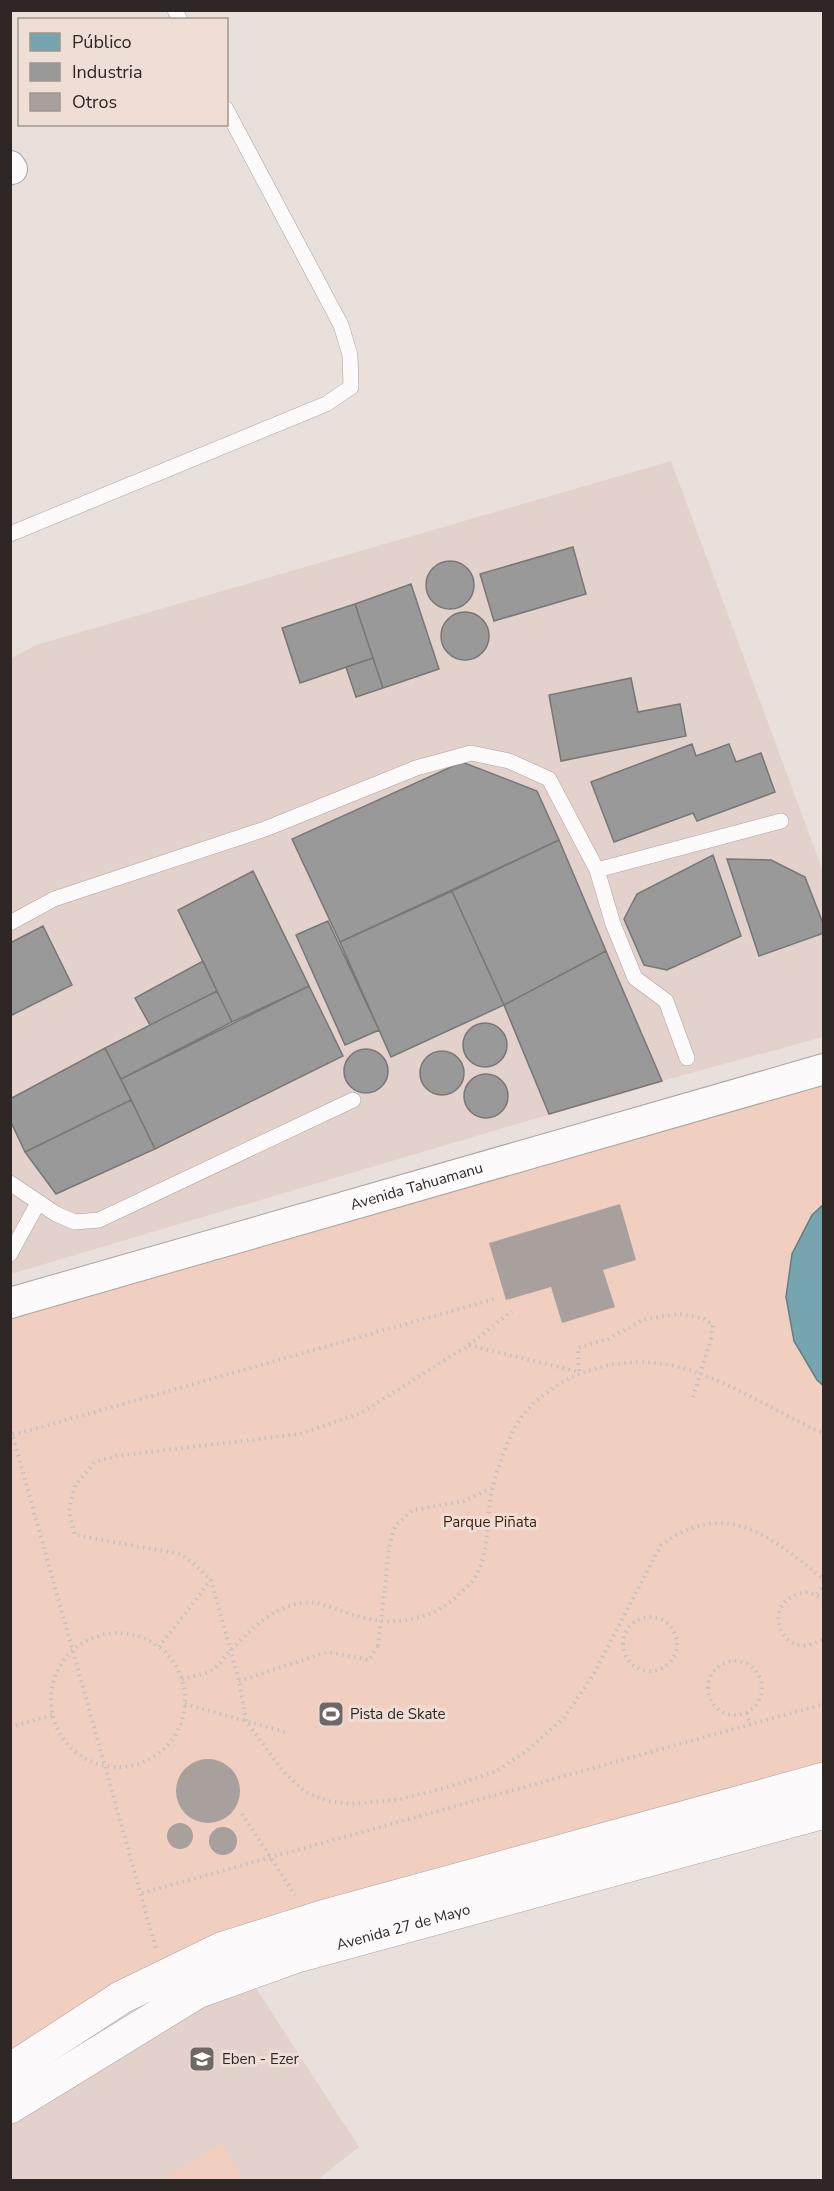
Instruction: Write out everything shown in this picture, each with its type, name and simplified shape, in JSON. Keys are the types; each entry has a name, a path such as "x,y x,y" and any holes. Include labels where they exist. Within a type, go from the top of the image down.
{"main road":[{"name":"Avenida 27 de Mayo","path":"10,2070 122,1997 220,1949 322,1917 824,1779"},
{"name":"Avenida 27 de Mayo","path":"10,2107 208,1988 297,1956 824,1812"}],"street":[{"name":"Avenida Tahuamanu","path":"10,1303 824,1069"}],"lane":[{"path":"10,534 326,404 351,387 350,355 340,325 228,113"},
{"path":"10,922 54,899 265,829 416,768 471,753 509,761 549,779 597,870 613,924 635,978 666,1002 687,1058"},
{"path":"597,870 781,821"},
{"path":"10,1183 38,1203 75,1222 99,1220 353,1100"},
{"path":"10,1254 38,1203"}],"path":[{"path":"13,1435 498,1299"},
{"path":"512,1311 468,1345 361,1413 300,1434 116,1456 94,1462 75,1485 69,1511 75,1534 180,1554 211,1580 239,1682 246,1721 282,1770 305,1792 327,1801 352,1804 397,1800 497,1771 529,1749 564,1718 593,1675 662,1545 681,1530 710,1522 741,1526 772,1539 824,1579"},
{"path":"579,1372 578,1348 608,1339 644,1319 678,1314 702,1318 713,1325 711,1339 693,1397"},
{"path":"468,1345 579,1372"},
{"path":"182,1679 213,1670 230,1650 265,1617 286,1606 304,1602 326,1605 358,1616 400,1622 429,1616 453,1599 474,1578 482,1555 492,1488 506,1447 525,1412 550,1390 579,1372 615,1363 655,1362 700,1373 824,1434"},
{"path":"10,1426 165,1976"},
{"path":"239,1682 328,1652 369,1660 378,1646 389,1546 395,1526 413,1510 464,1501 492,1488"},
{"path":"159,1647 211,1580"},
{"path":"817,1594 824,1584"},
{"path":"824,1599 808,1592 790,1597 779,1611 778,1620 780,1630 791,1643 808,1646 824,1638"},
{"path":"643,1618 662,1619 669,1625 677,1640 677,1649 669,1664 653,1672 637,1668 630,1663 623,1646 628,1628 643,1618"},
{"path":"621,1622 628,1628"},
{"path":"123,1632 142,1637 170,1656 182,1679 185,1704 181,1723 172,1740 159,1753 143,1763 124,1768 106,1767 89,1761 75,1752 63,1739 52,1715 51,1688 57,1670 73,1649 84,1641 103,1634 123,1632"},
{"path":"728,1662 746,1664 759,1676 762,1693 759,1701 747,1713 738,1716 722,1712 710,1699 708,1690 711,1675 728,1662"},
{"path":"185,1704 285,1732"},
{"path":"142,1893 824,1704"},
{"path":"747,1713 750,1725"},
{"path":"10,1727 52,1715"},
{"path":"242,1814 300,1902"}],"shaded area":[{"path":"671,461 823,871 823,1037 662,1081 11,1274 10,659 36,645"},
{"name":"Eben - Ezer","path":"252,1982 359,2147 317,2180 11,2180 11,2114 192,2004"}],"green space":[{"name":"Parque Piñata","path":"823,1085 823,1772 306,1911 11,2060 11,1319"},
{"path":"221,2143 244,2180 161,2180"}],"building: Público":[{"path":"824,1204 824,1386 817,1380 794,1341 786,1297 792,1254 812,1215"}],"building: Industria":[{"path":"573,547 586,594 494,621 480,574"},
{"path":"450,561 467,568 474,585 467,602 450,609 433,602 426,585 433,568"},
{"path":"411,584 439,669 383,688 355,604"},
{"path":"355,604 373,658 300,683 282,628"},
{"path":"465,612 482,619 489,636 482,653 465,660 448,653 441,636 448,619"},
{"path":"373,658 383,688 356,697 346,667"},
{"path":"631,678 638,712 680,704 686,736 561,761 549,695"},
{"path":"692,744 696,756 729,744 736,762 761,753 775,792 697,821 693,813 614,842 591,782"},
{"path":"462,762 537,791 559,840 340,942 292,839"},
{"path":"559,840 606,951 504,1005 452,891"},
{"path":"713,855 741,936 667,970 644,965 624,919 637,894"},
{"path":"727,859 771,860 805,877 824,926 824,933 759,956"},
{"path":"253,871 309,986 232,1022 178,910"},
{"path":"452,891 504,1005 391,1057 340,942"},
{"path":"328,921 379,1030 345,1045 296,935"},
{"path":"43,926 72,985 10,1016 10,943"},
{"path":"606,951 662,1081 549,1114 504,1005"},
{"path":"203,961 217,991 150,1025 135,998"},
{"path":"309,986 343,1056 155,1149 121,1079"},
{"path":"217,991 232,1022 121,1079 105,1048"},
{"path":"485,1023 500,1030 507,1045 500,1060 485,1067 470,1060 463,1045 470,1030"},
{"path":"105,1048 131,1100 25,1152 10,1120 10,1099"},
{"path":"366,1049 381,1056 388,1071 381,1086 366,1093 351,1086 344,1071 351,1056"},
{"path":"442,1051 457,1058 464,1073 457,1088 442,1095 427,1088 420,1073 427,1058"},
{"path":"486,1074 501,1081 508,1096 501,1111 486,1118 471,1111 464,1096 471,1081"},
{"path":"131,1100 155,1149 56,1194 25,1152"}],"building: Otros":[{"path":"620,1204 636,1260 603,1270 615,1307 562,1323 551,1287 506,1300 489,1243"},
{"path":"202,1759 214,1759 231,1768 238,1779 240,1791 238,1803 231,1814 214,1823 202,1823 190,1818 181,1809 176,1797 176,1785 181,1773 190,1764"},
{"path":"180,1823 190,1826 193,1836 190,1846 180,1849 170,1846 167,1836 170,1826"},
{"path":"223,1827 233,1831 237,1841 233,1851 223,1855 213,1851 209,1841 213,1831"}],"place":[{"name":"Pista de Skate","path":"331,1714"},
{"name":"Eben - Ezer","path":"202,2059"}]}
